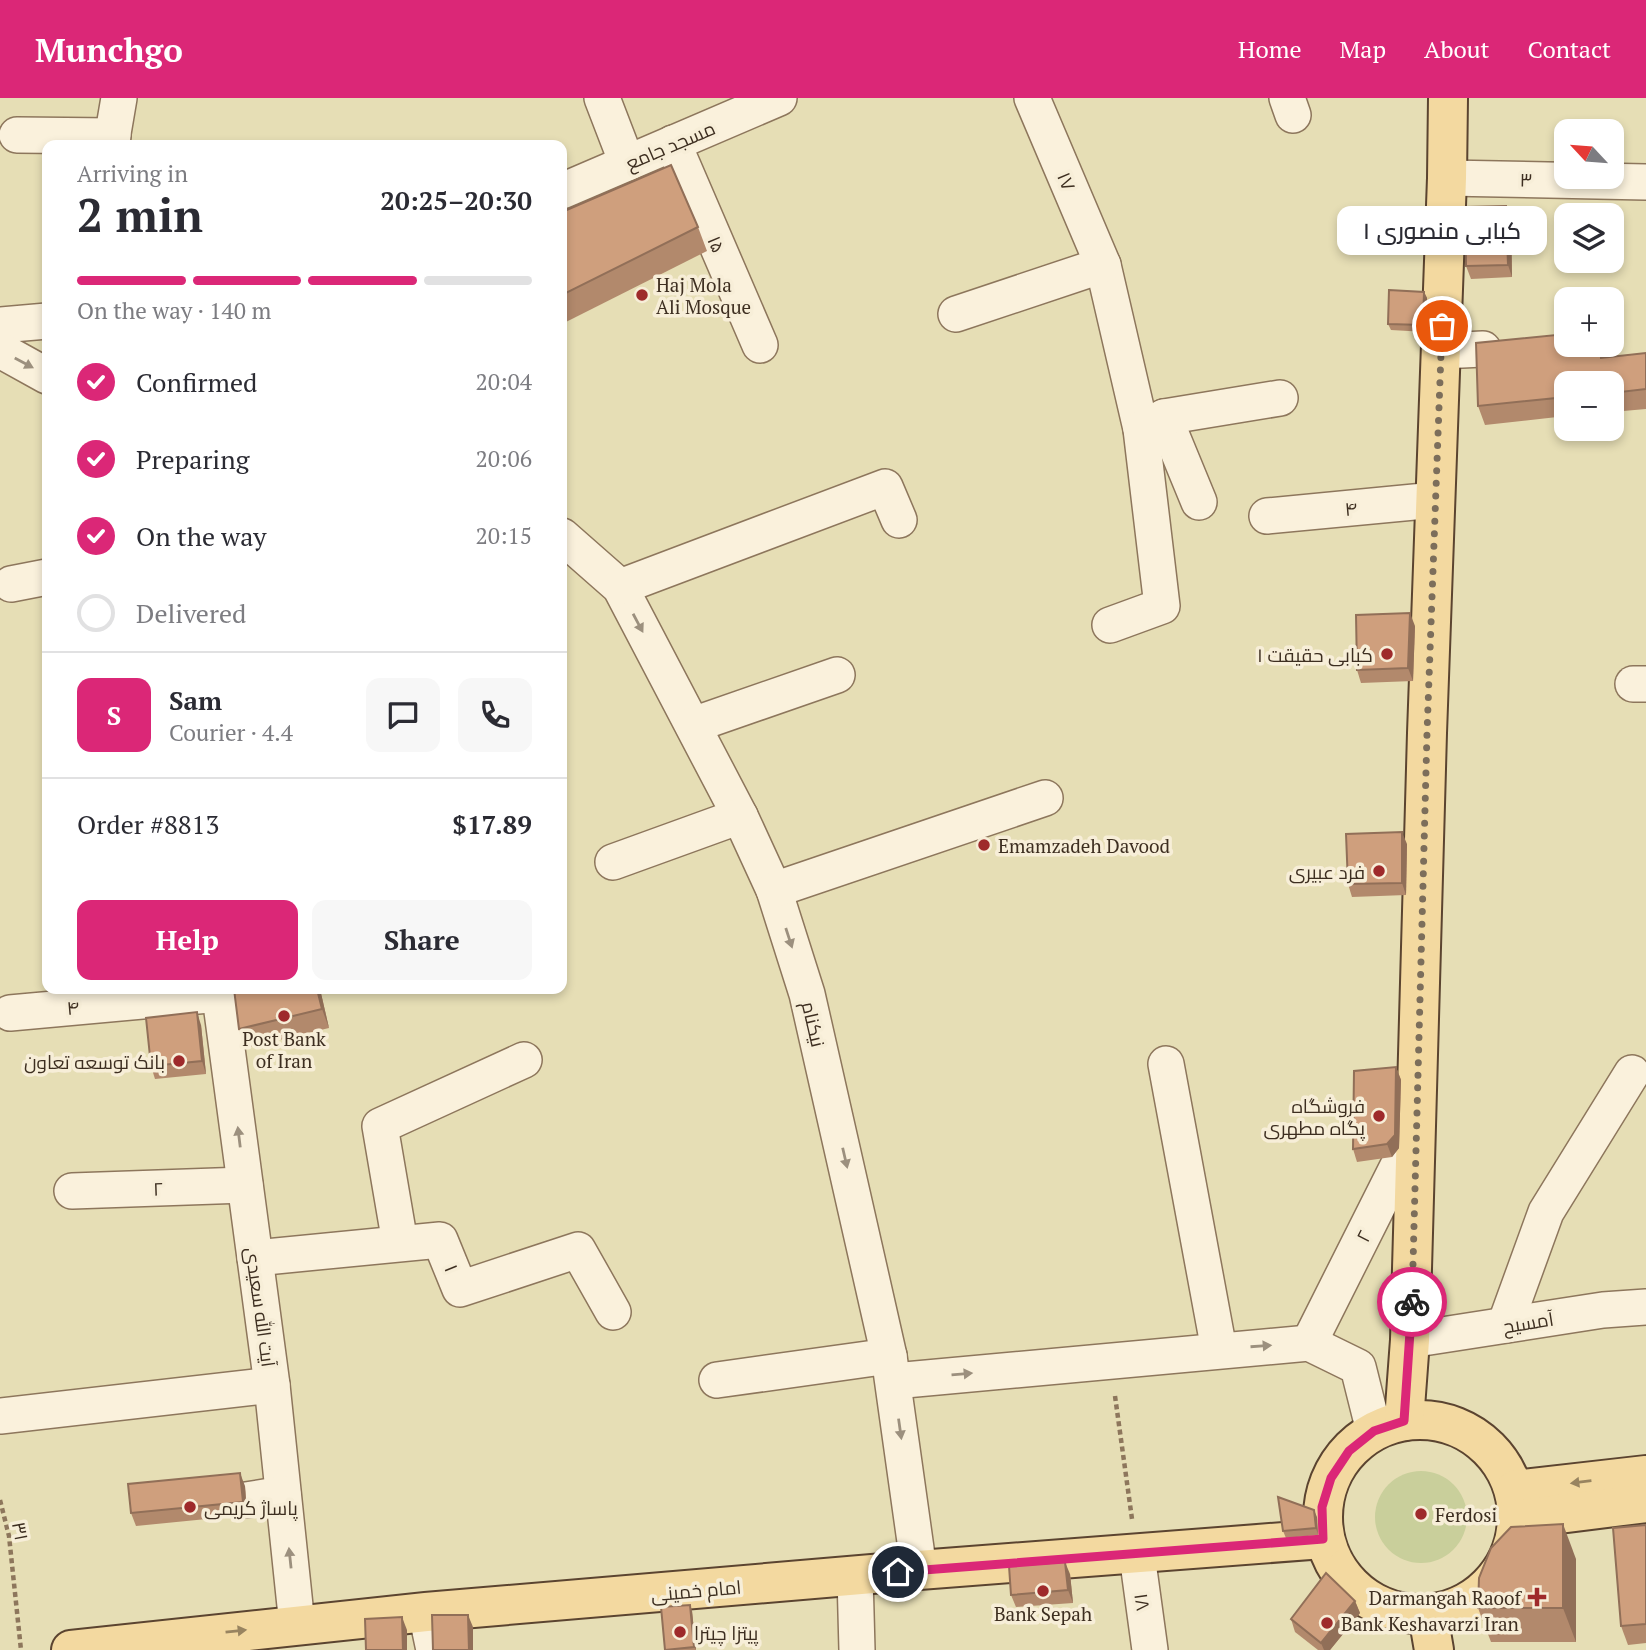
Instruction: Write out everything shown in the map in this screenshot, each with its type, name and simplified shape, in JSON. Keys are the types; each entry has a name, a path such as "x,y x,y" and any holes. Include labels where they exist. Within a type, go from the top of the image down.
{"main road":[{"path":"1389,1426 1410,1340 1441,351 1457,248 1447,178 1448,98"},
{"path":"1433,1420 1460,1427 1497,1452 1517,1504 1514,1547 1501,1579 1456,1609 1431,1633 1364,1597 1348,1592 1320,1537 1322,1507 1331,1478 1349,1451 1389,1426 1433,1420"},
{"path":"1517,1504 1646,1475"},
{"path":"1517,1504 1646,1503"},
{"name":"امام خمینی","path":"71,1650 199,1643 297,1625 426,1612 919,1570 1137,1555 1320,1537"}],"street":[{"path":"112,140 119,98"},
{"path":"602,98 627,163"},
{"name":"مسجد جامع","path":"567,189 779,98"},
{"name":"۱۷","path":"1032,98 1103,265 1153,423"},
{"path":"17,135 96,140"},
{"name":"۱۵","path":"673,143 760,345"},
{"name":"۳","path":"1447,178 1646,182"},
{"path":"956,314 1103,265"},
{"path":"0,325 42,321"},
{"path":"1441,351 1483,349"},
{"path":"0,350 42,373"},
{"path":"1153,423 1280,398"},
{"path":"1153,423 1199,502"},
{"path":"1110,625 1162,606 1153,423"},
{"path":"620,587 885,487 899,520"},
{"name":"۴","path":"1267,516 1435,500"},
{"name":"نیکنام","path":"567,540 620,587 740,816 774,890 807,994 892,1368 919,1570"},
{"path":"11,584 42,578"},
{"path":"693,725 837,675"},
{"path":"774,890 1045,797"},
{"path":"613,862 740,816"},
{"name":"۴","path":"10,1013 225,999"},
{"name":"آیت الله سعیدی","path":"225,999 216,1047 245,1185 272,1385 297,1625"},
{"path":"400,1244 380,1126 524,1060"},
{"path":"1166,1064 1219,1350"},
{"path":"1505,1325 1546,1212 1632,1073"},
{"name":"۲","path":"1309,1343 1416,1130"},
{"name":"۲","path":"72,1191 245,1185"},
{"name":"۱","path":"255,1258 440,1240 460,1289 578,1250 612,1312"},
{"name":"آمسیح","path":"1410,1340 1603,1310 1646,1307"},
{"path":"717,1380 892,1368 1111,1360 1309,1343 1358,1367 1389,1426"},
{"path":"0,1416 272,1385"},
{"path":"246,1500 283,1494"},
{"name":"۱۸","path":"1137,1555 1150,1650"},
{"path":"855,1577 857,1650"},
{"path":"426,1612 434,1650"}],"path":[{"path":"1111,1360 1137,1555"},
{"name":"۳۱","path":"0,1500 1,1513 9,1536 21,1650"}],"shaded area":[{"path":"0,98 1646,98 1646,1650 0,1650"}],"green space":[{"path":"1421,1471 1439,1474 1454,1484 1464,1499 1467,1517 1464,1535 1454,1550 1439,1560 1421,1563 1403,1560 1388,1550 1378,1535 1375,1517 1378,1499 1388,1484 1403,1474"}],"building":[{"path":"671,165 698,227 567,292 567,210"},
{"path":"1506,206 1508,265 1466,266 1465,207"},
{"path":"1389,290 1424,292 1423,325 1388,324"},
{"path":"1554,335 1554,357 1624,357 1646,353 1646,389 1624,392 1624,371 1554,371 1554,398 1478,406 1476,343"},
{"name":"کبابی حقیقت ۱","path":"1410,613 1408,668 1357,670 1356,615"},
{"name":"فرد عبیری","path":"1402,832 1402,883 1348,884 1346,834"},
{"path":"235,994 318,994 322,1009 239,1029"},
{"name":"بانک توسعه تعاون","path":"197,1012 202,1061 151,1066 146,1018"},
{"name":"فروشگاه پگاه مطهری","path":"1396,1067 1395,1135 1387,1144 1353,1149 1354,1071"},
{"path":"240,1473 243,1502 131,1513 128,1484"},
{"path":"1278,1497 1314,1510 1316,1528 1283,1531"},
{"path":"1563,1524 1563,1608 1478,1608 1479,1578 1491,1548 1511,1527"},
{"path":"1646,1525 1646,1624 1621,1626 1613,1528"},
{"path":"1065,1562 1068,1590 1011,1595 1009,1566"},
{"name":"Bank Keshavarzi Iran","path":"1326,1573 1355,1601 1321,1643 1291,1619"},
{"name":"پیتزا چیترا","path":"690,1605 694,1647 665,1650 661,1607"},
{"path":"432,1615 468,1615 469,1650 433,1650"},
{"path":"402,1617 403,1650 366,1650 365,1619"}],"way so far":[{"path":"1412,1302 1427,733 1442,326"}],"place":[{"name":"Haj Mola Ali Mosque","path":"642,295"},
{"name":"کبابی منصوری ۱","path":"1442,326"},
{"name":"کبابی حقیقت ۱","path":"1387,654"},
{"name":"Emamzadeh Davood","path":"984,845"},
{"name":"فرد عبیری","path":"1379,871"},
{"name":"Post Bank of Iran","path":"284,1016"},
{"name":"بانک توسعه تعاون","path":"179,1061"},
{"name":"فروشگاه پگاه مطهری","path":"1379,1116"},
{"name":"پاساژ کریمی","path":"190,1507"},
{"name":"Ferdosi","path":"1421,1514"},
{"name":"Bank Sepah","path":"1043,1591"},
{"name":"Darmangah Raoof","path":"1537,1597"},
{"name":"Bank Keshavarzi Iran","path":"1327,1623"},
{"name":"پیتزا چیترا","path":"680,1632"}],"route":[{"path":"898,1572 1323,1539 1322,1507 1331,1478 1349,1451 1374,1431 1404,1421 1412,1302"}]}
